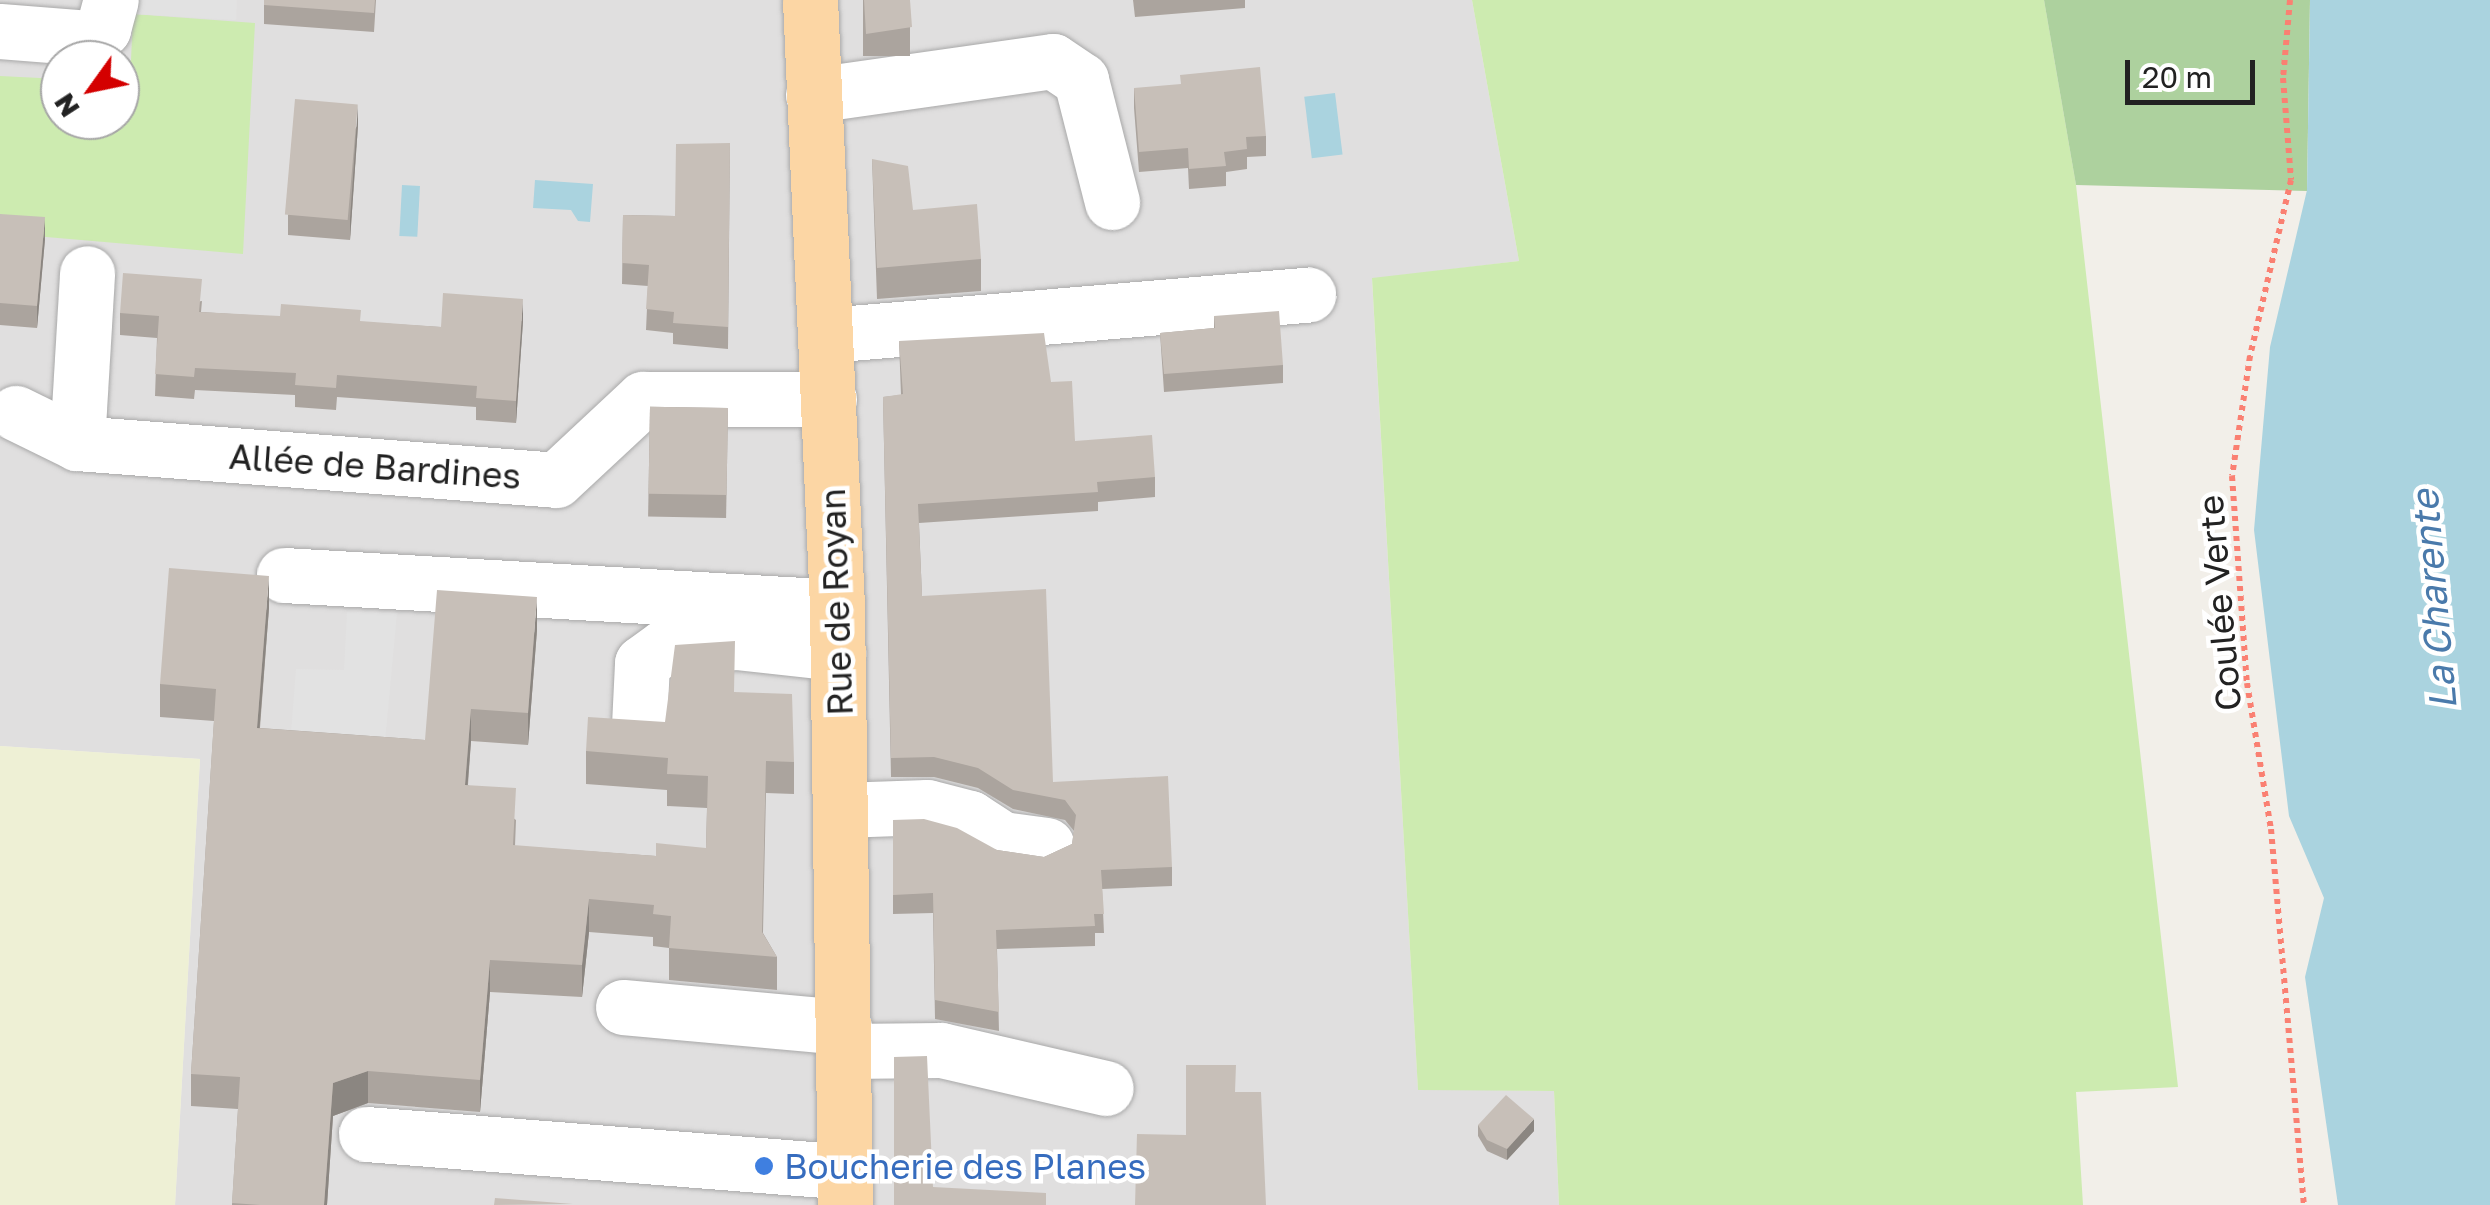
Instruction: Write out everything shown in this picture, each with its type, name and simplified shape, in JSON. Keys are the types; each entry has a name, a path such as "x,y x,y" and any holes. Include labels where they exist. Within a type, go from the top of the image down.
{"main road":[{"name":"Rue de Royan","path":"810,0 838,630 845,1189"}],"street":[{"path":"0,31 89,38 103,28 110,0"},
{"path":"814,95 1053,61 1081,80 1112,202"},
{"path":"76,443 88,273"},
{"path":"827,335 1308,295"},
{"name":"Allée de Bardines","path":"16,413 76,443 556,480 644,399 829,400"},
{"path":"284,576 838,630"},
{"path":"639,725 642,663 664,647 838,630"},
{"path":"840,810 927,807 970,818 1002,839 1047,846"},
{"path":"622,1007 941,1050 1106,1088"},
{"path":"366,1134 845,1189"}],"path":[{"name":"Coulée Verte","path":"2290,0 2282,78 2291,180 2250,356 2232,476 2248,683 2271,829 2304,1205"}],"shaded area":[{"path":"0,0 1472,0 1519,261 1372,279 1418,1089 1554,1091 1559,1205 175,1205 200,759 0,746"},
{"path":"134,0 237,0 236,20 133,14"},
{"path":"347,612 397,613 384,753 290,746 296,669 344,670"}],"green space":[{"path":"1472,0 2044,0 2076,185 2178,1087 2076,1092 2083,1205 1559,1205 1554,1091 1418,1090 1372,278 1519,261"},
{"path":"2044,0 2310,0 2307,191 2076,185"},
{"path":"133,14 255,23 243,254 0,233 0,76 40,78 40,140 140,140 140,40 132,40"},
{"path":"0,746 200,759 175,1205 0,1205"}],"water":[{"name":"La Charente","path":"2310,0 2490,0 2490,1205 2338,1205 2305,977 2324,898 2289,816 2254,530 2270,347 2307,190"},
{"path":"1335,93 1343,155 1312,158 1304,97"},
{"path":"535,180 593,184 590,222 578,221 571,210 533,208"},
{"path":"402,185 420,186 417,237 399,236"}],"building":[{"path":"264,0 375,0 374,13 264,5"},
{"path":"864,0 910,0 912,27 866,34"},
{"path":"1260,67 1266,136 1246,137 1247,149 1224,152 1226,166 1189,169 1188,148 1139,152 1134,88 1181,84 1180,75"},
{"path":"295,99 358,104 348,220 285,215"},
{"path":"730,143 728,327 673,323 674,312 646,309 649,265 622,263 623,215 675,216 676,144"},
{"path":"872,159 908,166 913,210 977,204 981,259 877,268"},
{"path":"0,214 45,217 37,306 0,303"},
{"path":"123,273 202,279 199,312 280,316 281,304 361,310 360,321 441,327 443,293 523,299 516,401 476,398 477,386 337,375 336,388 295,385 296,373 195,368 194,377 155,374 159,316 120,313"},
{"path":"1279,311 1283,365 1164,374 1160,333 1215,328 1214,316"},
{"path":"1044,333 1051,382 1072,381 1075,441 1152,435 1155,477 1097,482 1098,492 918,504 922,596 1046,589 1053,782 1168,776 1172,867 1101,870 1104,914 1094,914 1095,926 996,930 999,1012 935,1000 933,893 893,895 893,820 924,819 957,828 997,850 1044,857 1072,844 1076,815 1065,800 1013,790 978,768 934,757 891,758 883,397 903,394 899,341"},
{"path":"650,407 728,408 726,495 648,494"},
{"path":"169,568 269,576 257,728 425,740 437,590 537,597 528,713 471,709 465,785 516,788 513,845 656,856 656,843 706,848 708,776 667,774 668,758 586,751 588,717 665,722 675,645 735,641 734,692 792,694 794,762 766,761 762,932 777,957 669,948 671,916 653,914 654,905 589,899 582,965 490,960 480,1080 368,1071 333,1083 324,1205 232,1203 240,1077 191,1074 216,689 160,684"},
{"path":"927,1056 933,1187 1046,1193 1046,1205 894,1205 894,1057"},
{"path":"1186,1065 1236,1065 1235,1092 1261,1092 1266,1205 1135,1205 1137,1134 1186,1135"},
{"path":"1506,1095 1534,1119 1507,1149 1487,1140 1478,1125"},
{"path":"495,1198 573,1204 494,1205"}],"place":[{"name":"Boucherie des Planes","path":"764,1166"}]}
